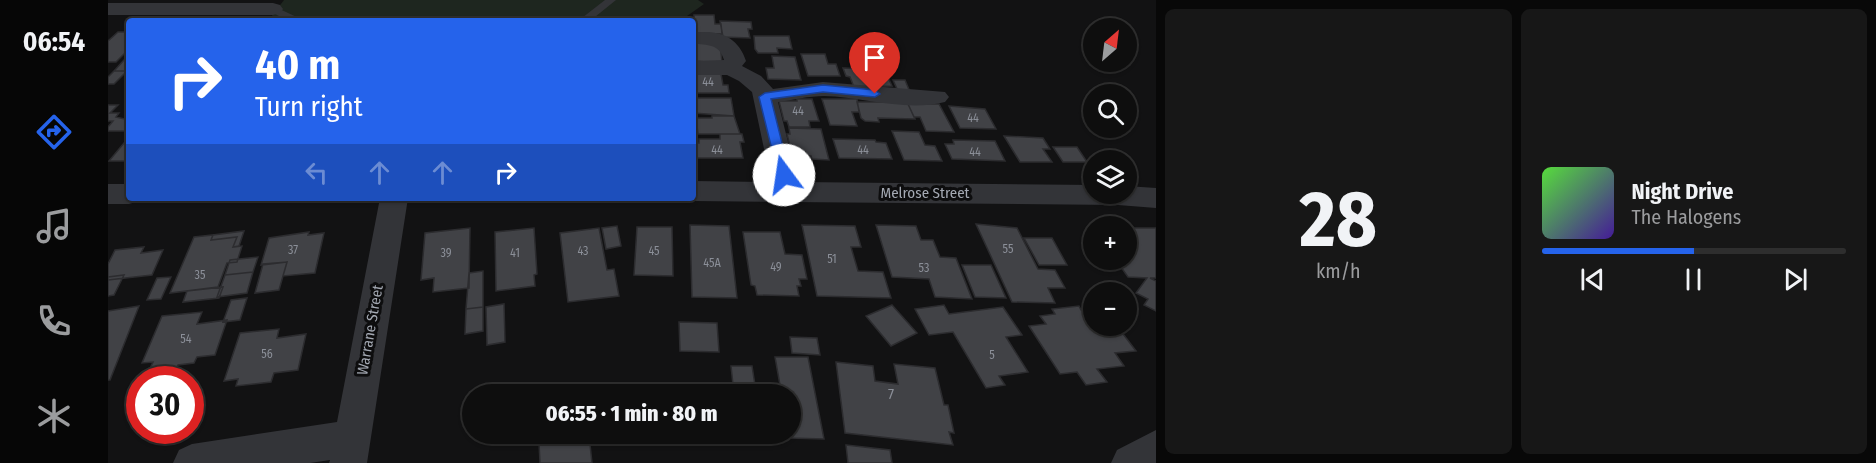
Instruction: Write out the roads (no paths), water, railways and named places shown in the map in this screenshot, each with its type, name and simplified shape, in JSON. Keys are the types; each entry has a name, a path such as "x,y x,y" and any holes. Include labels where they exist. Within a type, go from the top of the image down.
{"street":[{"path":"108,9 154,5 273,9"},
{"path":"696,38 717,39 733,49 735,61 729,68"},
{"path":"696,68 729,68 744,73 764,90 787,192"},
{"path":"765,97 823,89 891,96 937,97"},
{"name":"Melrose Street","path":"696,191 1118,195 1156,198"},
{"path":"108,194 126,194"},
{"name":"Warrane Street","path":"350,451 393,201"},
{"path":"1130,463 1156,449"},
{"path":"192,463 350,451"}],"lane":[{"path":"587,18 611,0"},
{"path":"273,9 291,18"}]}
